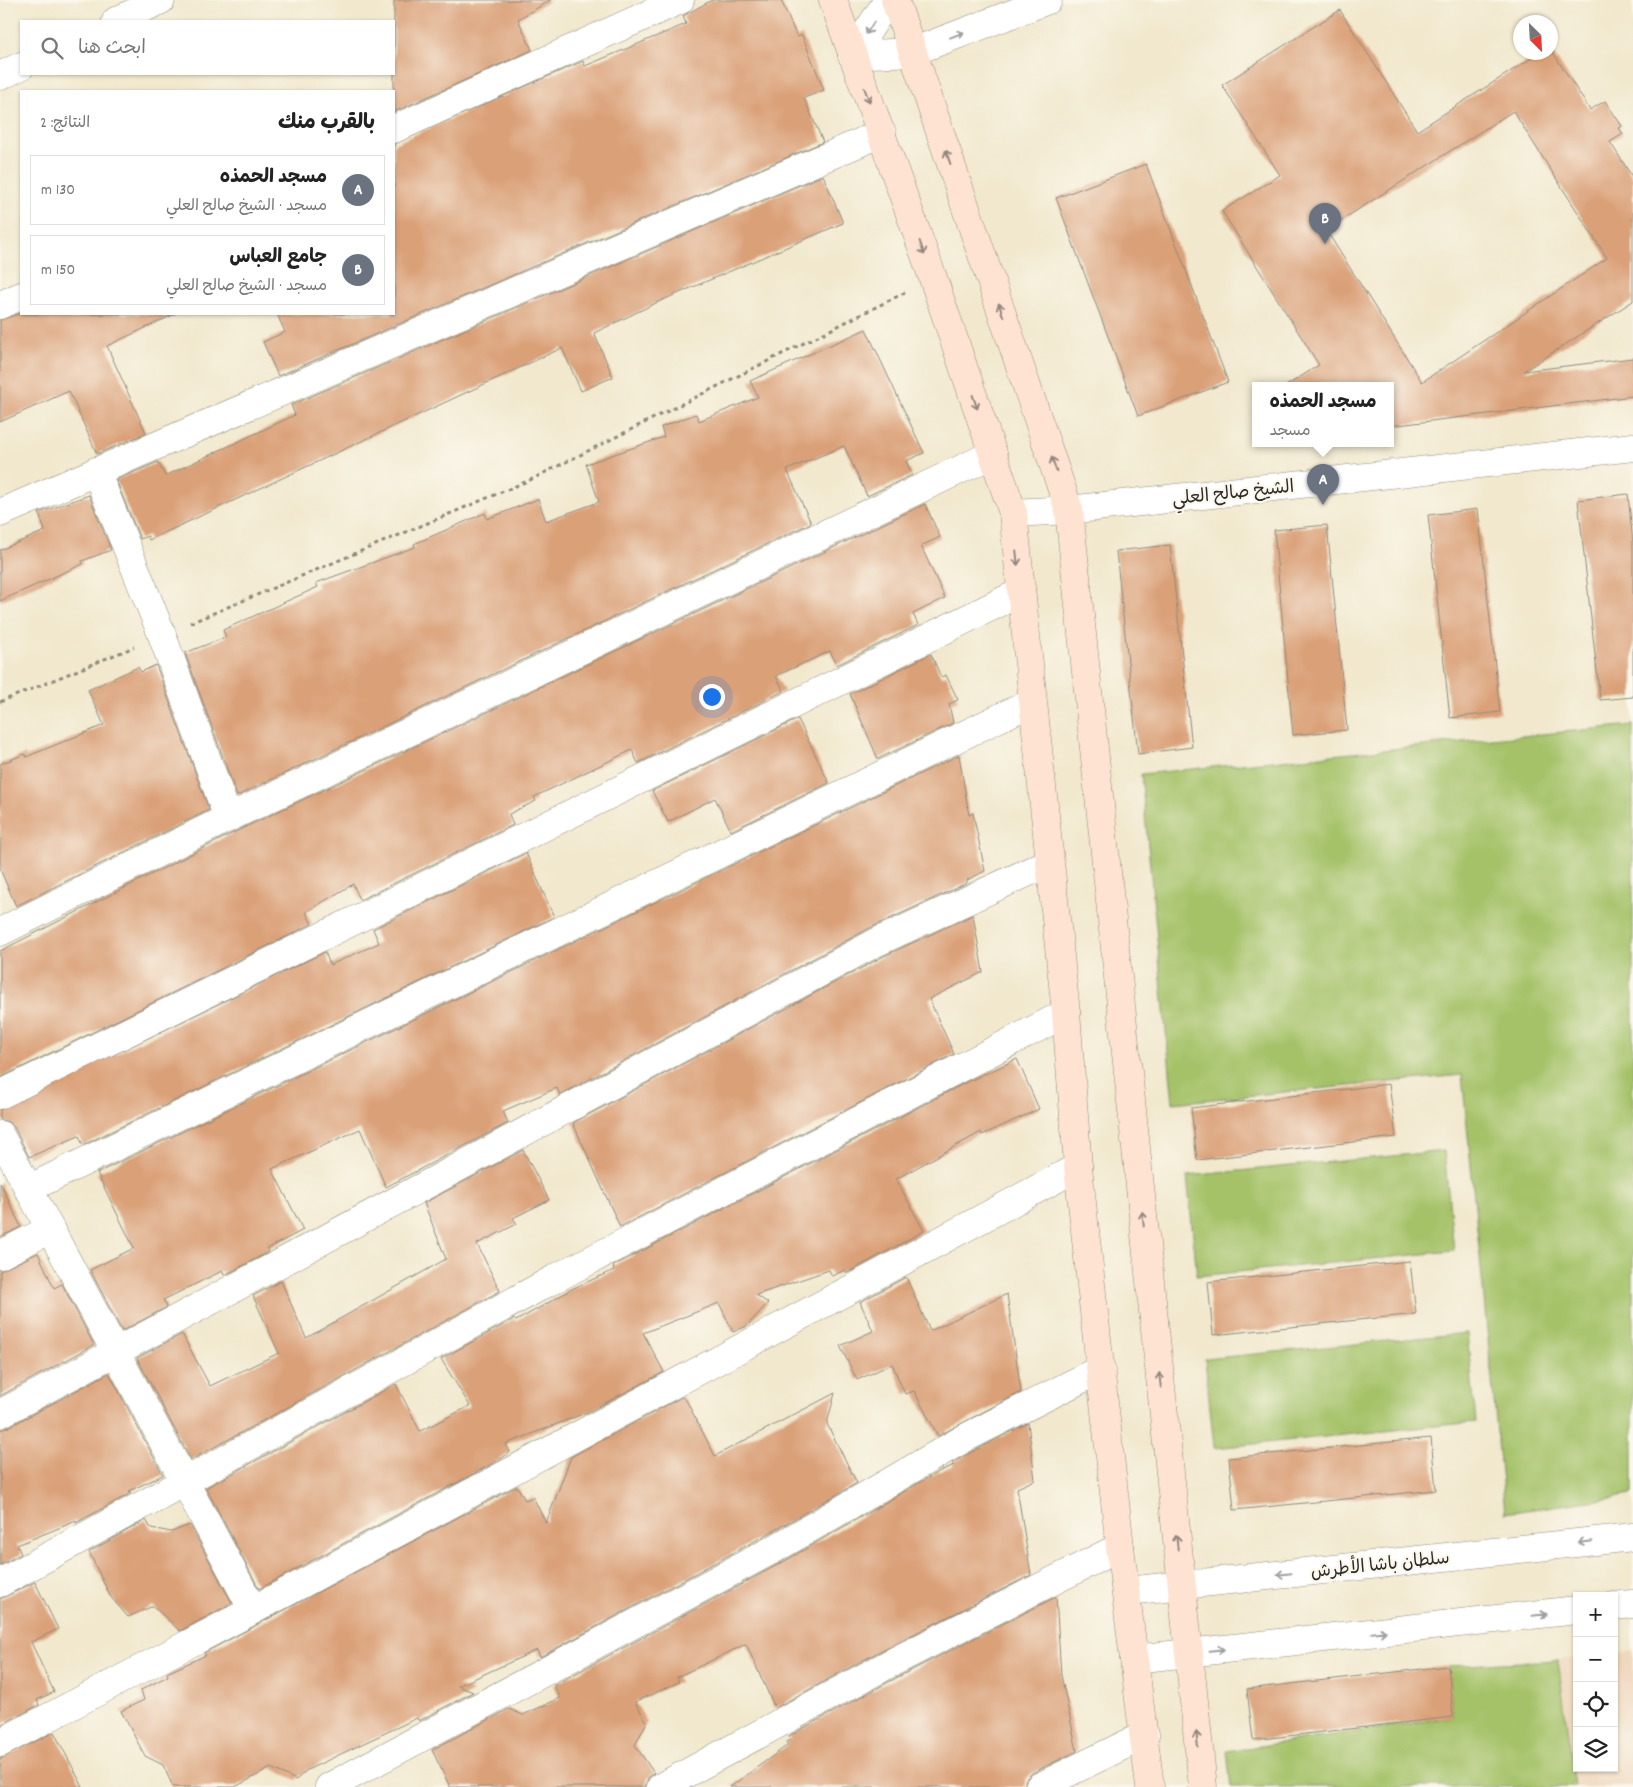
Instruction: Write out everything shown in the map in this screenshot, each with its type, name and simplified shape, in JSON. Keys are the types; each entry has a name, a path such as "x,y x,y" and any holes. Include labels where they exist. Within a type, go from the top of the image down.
{"main road":[{"path":"833,0 933,278 1012,513 1048,863 1066,1013 1078,1167 1120,1547 1150,1787"},
{"path":"895,0 1069,510 1203,1787"}],"street":[{"path":"118,20 161,0"},
{"path":"395,128 680,0"},
{"path":"852,55 888,0"},
{"path":"852,55 912,52 1048,0"},
{"path":"0,76 20,66"},
{"path":"0,513 882,133"},
{"path":"0,305 20,296"},
{"name":"الشيخ صالح العلي","path":"1012,513 1069,510 1633,447"},
{"path":"0,932 228,818 993,454"},
{"path":"96,471 162,635 228,818"},
{"path":"0,1095 1021,592"},
{"path":"28,1189 1032,702"},
{"path":"0,1414 876,942 1048,863"},
{"path":"0,1583 556,1278 1066,1013"},
{"path":"0,1135 253,1610"},
{"path":"0,1742 253,1610 1078,1167"},
{"path":"0,1255 50,1229"},
{"path":"329,1787 776,1548 965,1438 1101,1369"},
{"name":"سلطان باشا الأطرش","path":"1127,1591 1633,1536"},
{"path":"661,1787 889,1664 1120,1547"},
{"path":"1618,1606 1633,1604"},
{"path":"1134,1660 1573,1610"},
{"path":"1039,1787 1145,1735"}],"path":[{"path":"0,702 530,480 933,278"}],"shaded area":[{"path":"1633,1651 1633,1787 1575,1787 1558,1660 1573,1658 1573,1772 1618,1772 1618,1653"}],"green space":[{"path":"1633,725 1633,1495 1505,1513 1462,1075 1173,1103 1141,774"},
{"path":"1444,1151 1454,1251 1197,1276 1187,1176"},
{"path":"1467,1333 1476,1422 1214,1448 1205,1359"},
{"path":"1558,1660 1575,1787 1231,1787 1227,1751 1453,1717 1448,1666"}],"building":[{"path":"394,0 551,0 518,19 532,50 395,112"},
{"path":"712,0 781,0 797,37 802,35 824,90 804,98 823,142 278,376 263,342 285,332 277,315 395,315 395,144 583,61 585,66 686,24 683,16"},
{"path":"1340,10 1417,131 1528,60 1558,60 1590,110 1605,101 1622,126 1619,128 1623,134 1610,142 1633,178 1633,301 1524,371 1633,358 1633,396 1394,426 1394,382 1292,382 1319,365 1222,211 1280,175 1222,85","holes":["1513,111 1607,258 1422,382 1326,230"]},
{"path":"1146,164 1228,382 1138,416 1056,198"},
{"path":"823,175 843,223 658,302 594,333 613,377 581,391 562,348 149,540 148,536 140,539 116,480 158,462 165,476 295,415 291,405"},
{"path":"19,314 173,315 107,346 146,433 97,454 69,391 0,422 0,320"},
{"path":"866,329 924,453 906,461 912,475 867,496 844,446 787,470 811,523 237,796 185,653 226,637 223,630 318,587 316,583 415,547 414,544 485,513 487,519 538,499 546,521 599,502 586,464 664,437 661,427 696,414 699,421 758,397 750,381"},
{"path":"1628,494 1633,543 1633,697 1600,700 1578,500"},
{"path":"89,495 111,550 82,561 83,564 0,601 0,550 45,531 39,513"},
{"path":"925,504 940,537 921,546 945,598 913,614 918,625 837,665 830,651 776,676 784,691 638,763 632,750 534,797 536,801 509,814 513,825 360,900 353,884 306,912 312,924 0,1078 0,951 235,832"},
{"path":"1478,509 1500,712 1450,718 1428,515"},
{"path":"1327,525 1347,730 1293,735 1274,530"},
{"path":"1170,545 1192,747 1138,754 1116,551"},
{"path":"931,654 941,677 946,675 958,700 949,704 953,723 878,759 850,694"},
{"path":"156,665 209,810 16,906 0,869 0,764 25,754 26,757 104,725 88,690 138,667 141,672"},
{"path":"798,719 829,783 731,831 715,798 668,822 652,791"},
{"path":"959,755 969,815 973,813 985,871 967,880 967,883 870,928 560,1095 557,1088 503,1111 508,1123 386,1187 360,1129 272,1169 303,1230 267,1249 268,1252 233,1271 224,1275 222,1271 163,1300 167,1307 122,1331 90,1270 134,1248 97,1173"},
{"path":"526,853 554,917 83,1145 79,1136 29,1157 14,1127 0,1119 0,1110 325,952 330,965 379,943 373,929"},
{"path":"973,915 983,972 929,999 954,1054 620,1227 573,1123 884,956"},
{"path":"1017,1059 1039,1109 982,1135 981,1132 896,1179 924,1231 847,1273 845,1270 832,1276 829,1270 756,1295 768,1303 747,1326 733,1332 719,1303 643,1333 664,1372 588,1412 506,1444 510,1452 501,1459 259,1589 206,1488 396,1384 420,1431 470,1406 441,1359 514,1319 516,1321 567,1291 614,1270 613,1266 967,1082"},
{"path":"1389,1084 1396,1137 1197,1160 1191,1108"},
{"path":"523,1150 549,1200 513,1218 517,1224 477,1244 500,1291 191,1460 137,1358 182,1334 210,1386 279,1353 253,1296 281,1281 306,1338 446,1259 424,1203"},
{"path":"0,1182 21,1227 0,1237"},
{"path":"38,1253 54,1288 62,1284 94,1345 0,1396 0,1271"},
{"path":"1410,1261 1416,1314 1213,1335 1208,1282"},
{"path":"906,1277 930,1331 1007,1294 1021,1392 938,1436 914,1391 905,1394 892,1364 857,1380 840,1346 873,1331 860,1302"},
{"path":"109,1373 163,1475 129,1491 131,1493 76,1523 76,1521 17,1545 21,1554 0,1565 0,1430"},
{"path":"835,1393 827,1424 857,1483 768,1534 540,1657 537,1650 458,1686 473,1692 419,1721 417,1718 307,1770 296,1780 271,1768 235,1787 173,1787 163,1765 145,1756 121,1711 144,1700 141,1690 168,1676 167,1673 206,1655 204,1653 517,1486 525,1500 533,1497 546,1523 571,1457 682,1397 686,1400 715,1456"},
{"path":"1028,1423 1035,1480 1017,1488 1031,1575 882,1650 775,1708 746,1644 677,1677 679,1682 635,1702 647,1722 635,1745 654,1773 648,1778 645,1787 450,1787 432,1750 509,1709 523,1715 560,1698 554,1685 783,1562 938,1472 954,1465 952,1463"},
{"path":"1431,1438 1436,1490 1234,1510 1229,1458"},
{"path":"146,1520 151,1528 171,1532 190,1525 232,1603 180,1631 153,1606 128,1617 110,1596 89,1552"},
{"path":"35,1582 58,1629 31,1642 54,1692 37,1700 39,1705 0,1725 0,1599"},
{"path":"1056,1597 1061,1675 1077,1751 1032,1773 1026,1779 1024,1787 730,1787 788,1745 786,1742 790,1740 789,1736 896,1678"},
{"path":"1448,1666 1453,1717 1253,1740 1247,1689"},
{"path":"54,1732 83,1787 0,1787 0,1759"}],"place":[{"name":"جامع العباس","path":"1325,244"},
{"name":"مسجد الحمذه","path":"1323,505"}]}
